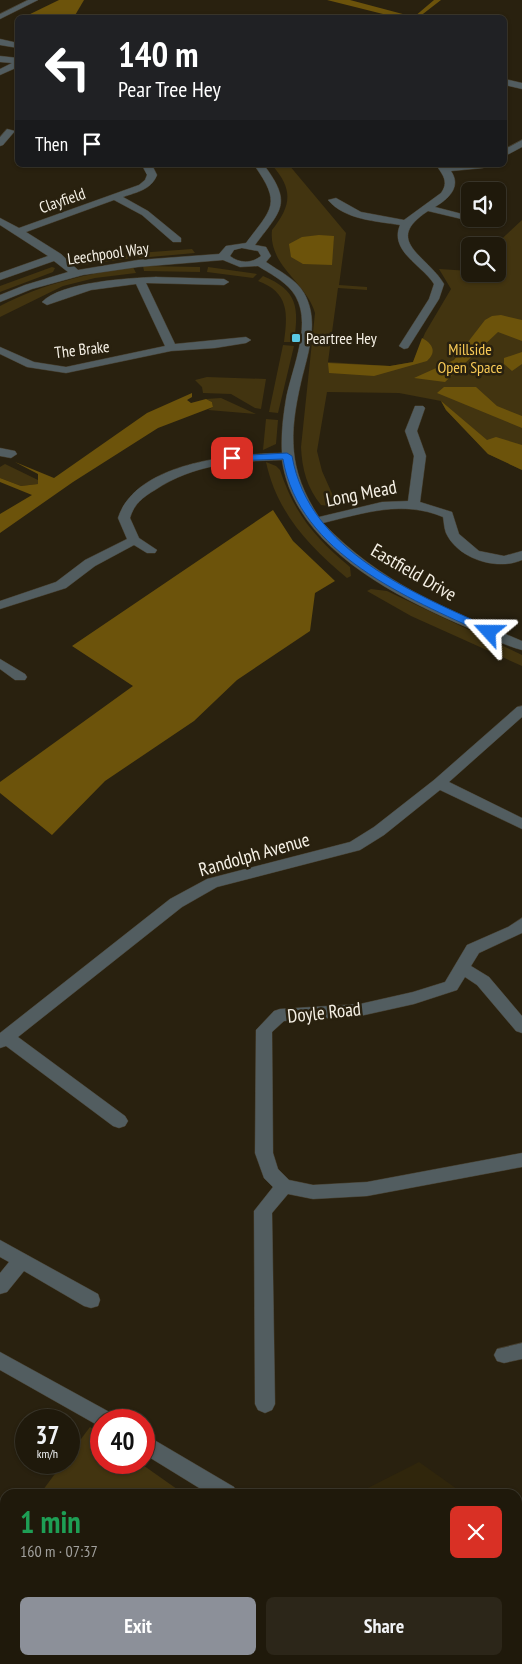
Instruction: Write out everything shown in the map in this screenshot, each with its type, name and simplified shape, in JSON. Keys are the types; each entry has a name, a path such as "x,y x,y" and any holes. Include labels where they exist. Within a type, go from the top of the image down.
{"street":[{"path":"0,18 34,0"},
{"path":"0,42 15,45"},
{"path":"0,59 15,62"},
{"path":"0,72 15,64"},
{"path":"507,82 522,86"},
{"path":"0,144 10,131"},
{"path":"507,152 522,143"},
{"name":"Clayfield","path":"19,231 116,197 150,182 152,175 148,167"},
{"path":"249,246 275,211 278,203 278,192 260,167"},
{"path":"404,346 434,299 439,284 432,272 407,251 402,232 406,223 446,194 450,188 450,176 443,167"},
{"path":"116,197 145,213 177,240"},
{"path":"333,200 340,207 352,212 406,223"},
{"path":"428,208 461,217"},
{"name":"Clayfield","path":"0,221 57,256 74,272"},
{"path":"249,246 266,252 264,260 259,262 238,264 225,257 224,254 230,248 249,246"},
{"path":"0,277 57,256"},
{"name":"Leechpool Way","path":"0,299 44,280 74,272 136,262 225,257"},
{"name":"Eastfield Drive","path":"259,262 285,279 299,292 306,317 305,346 294,385 289,417 287,456 290,475 299,496 316,521 349,556 377,576 440,610 522,646"},
{"path":"47,302 92,286 170,279 224,282"},
{"path":"140,282 171,348"},
{"name":"The Brake","path":"0,350 31,366 66,370 171,348 215,345 246,340"},
{"name":"Long Mead","path":"414,503 420,456 411,432 419,408"},
{"path":"151,550 134,540 124,518 126,510 136,496 167,476 188,467 221,459 287,456"},
{"name":"Long Mead","path":"316,521 392,504 414,503 436,509 448,515 453,534 462,544 475,553 497,560 509,560 522,555"},
{"path":"0,605 61,585 97,559 134,540"},
{"path":"0,663 20,677"},
{"name":"Randolph Avenue","path":"3,1040 176,902 212,883 355,846 380,831 439,783 522,710"},
{"path":"439,783 522,824"},
{"name":"Doyle Road","path":"284,1186 270,1173 264,1153 264,1030 280,1015 360,1010 423,995 451,986 473,949 514,931 522,924"},
{"path":"461,967 483,981 522,1027"},
{"path":"3,1040 119,1121"},
{"path":"265,1404 263,1211 284,1186 313,1192 367,1189 522,1160"},
{"path":"0,1248 91,1300"},
{"path":"0,1286 22,1260"},
{"path":"0,1360 90,1411"},
{"path":"155,1450 219,1489"}],"shaded area":[{"path":"419,1462 457,1489 366,1489"}],"green space":[{"path":"59,0 84,0 75,15 28,15"},
{"path":"327,0 350,0 406,15 387,15"},
{"path":"434,0 441,0 422,15 416,15"},
{"name":"Millside Open Space","path":"274,167 291,167 346,233 339,285 367,287 367,290 338,288 328,362 390,366 413,362 425,333 451,289 439,269 461,270 461,282 506,282 506,237 504,237 522,220 522,470 488,454 446,410 441,401 399,393 327,392 317,451 322,471 338,507 321,505 316,499 306,478 301,447 315,313 311,302 282,264 272,243 272,230 286,205 287,190"},
{"path":"334,236 332,265 303,264 291,257 289,244 302,237"},
{"path":"192,249 195,253 139,258 138,253"},
{"path":"130,253 132,258 83,265 74,262"},
{"path":"143,266 200,267 200,272 144,271"},
{"path":"52,267 55,268 53,272 0,292 0,286"},
{"path":"133,267 136,273 95,278 63,286 0,317 0,306 16,298 48,286 81,277"},
{"path":"208,267 257,274 253,278 207,272"},
{"path":"263,276 283,287 290,294 294,302 296,330 294,342 284,342 286,313 284,305 276,291 258,281"},
{"path":"501,315 522,320 522,341 498,332 445,382 414,378 454,360 485,320 492,316"},
{"path":"422,338 429,343 433,351 427,361 374,376 329,373 328,363 390,366 413,362"},
{"path":"283,345 294,346 278,413 269,412"},
{"path":"522,352 522,364 512,371 504,364 504,358"},
{"path":"207,377 266,379 261,409 255,408 231,394 203,393 202,387 195,380"},
{"path":"444,387 476,387 497,406 522,416 522,428 437,393"},
{"path":"192,393 192,397 187,400 191,403 206,399 212,402 213,407 158,428 73,482 0,533 0,514 32,495 0,482 0,478 21,486 38,484 38,474 15,462 54,478 147,413"},
{"path":"221,398 256,414 208,410 213,407 212,402 206,399"},
{"path":"441,401 487,440 496,437 522,445 522,470 488,454 446,410"},
{"path":"266,419 278,420 276,444 263,450"},
{"path":"266,462 280,470 292,499 307,524 326,546 350,567 351,576 347,578 333,566 296,527 278,497"},
{"path":"5,464 38,480 38,484 21,486 0,478 0,467"},
{"path":"273,510 293,541 335,581 315,593 310,631 237,680 194,721 105,781 52,835 0,793 0,782 133,686 72,646"},
{"path":"371,589 387,591 522,655 522,666 411,616 367,591"},
{"path":"90,1427 90,1474 155,1474 177,1489 44,1489 55,1474 80,1474 80,1440"}],"place":[{"name":"Peartree Hey","path":"296,338"}],"route":[{"path":"232,458 287,456 290,475 299,496 323,530 349,556 407,594 489,632"}]}
